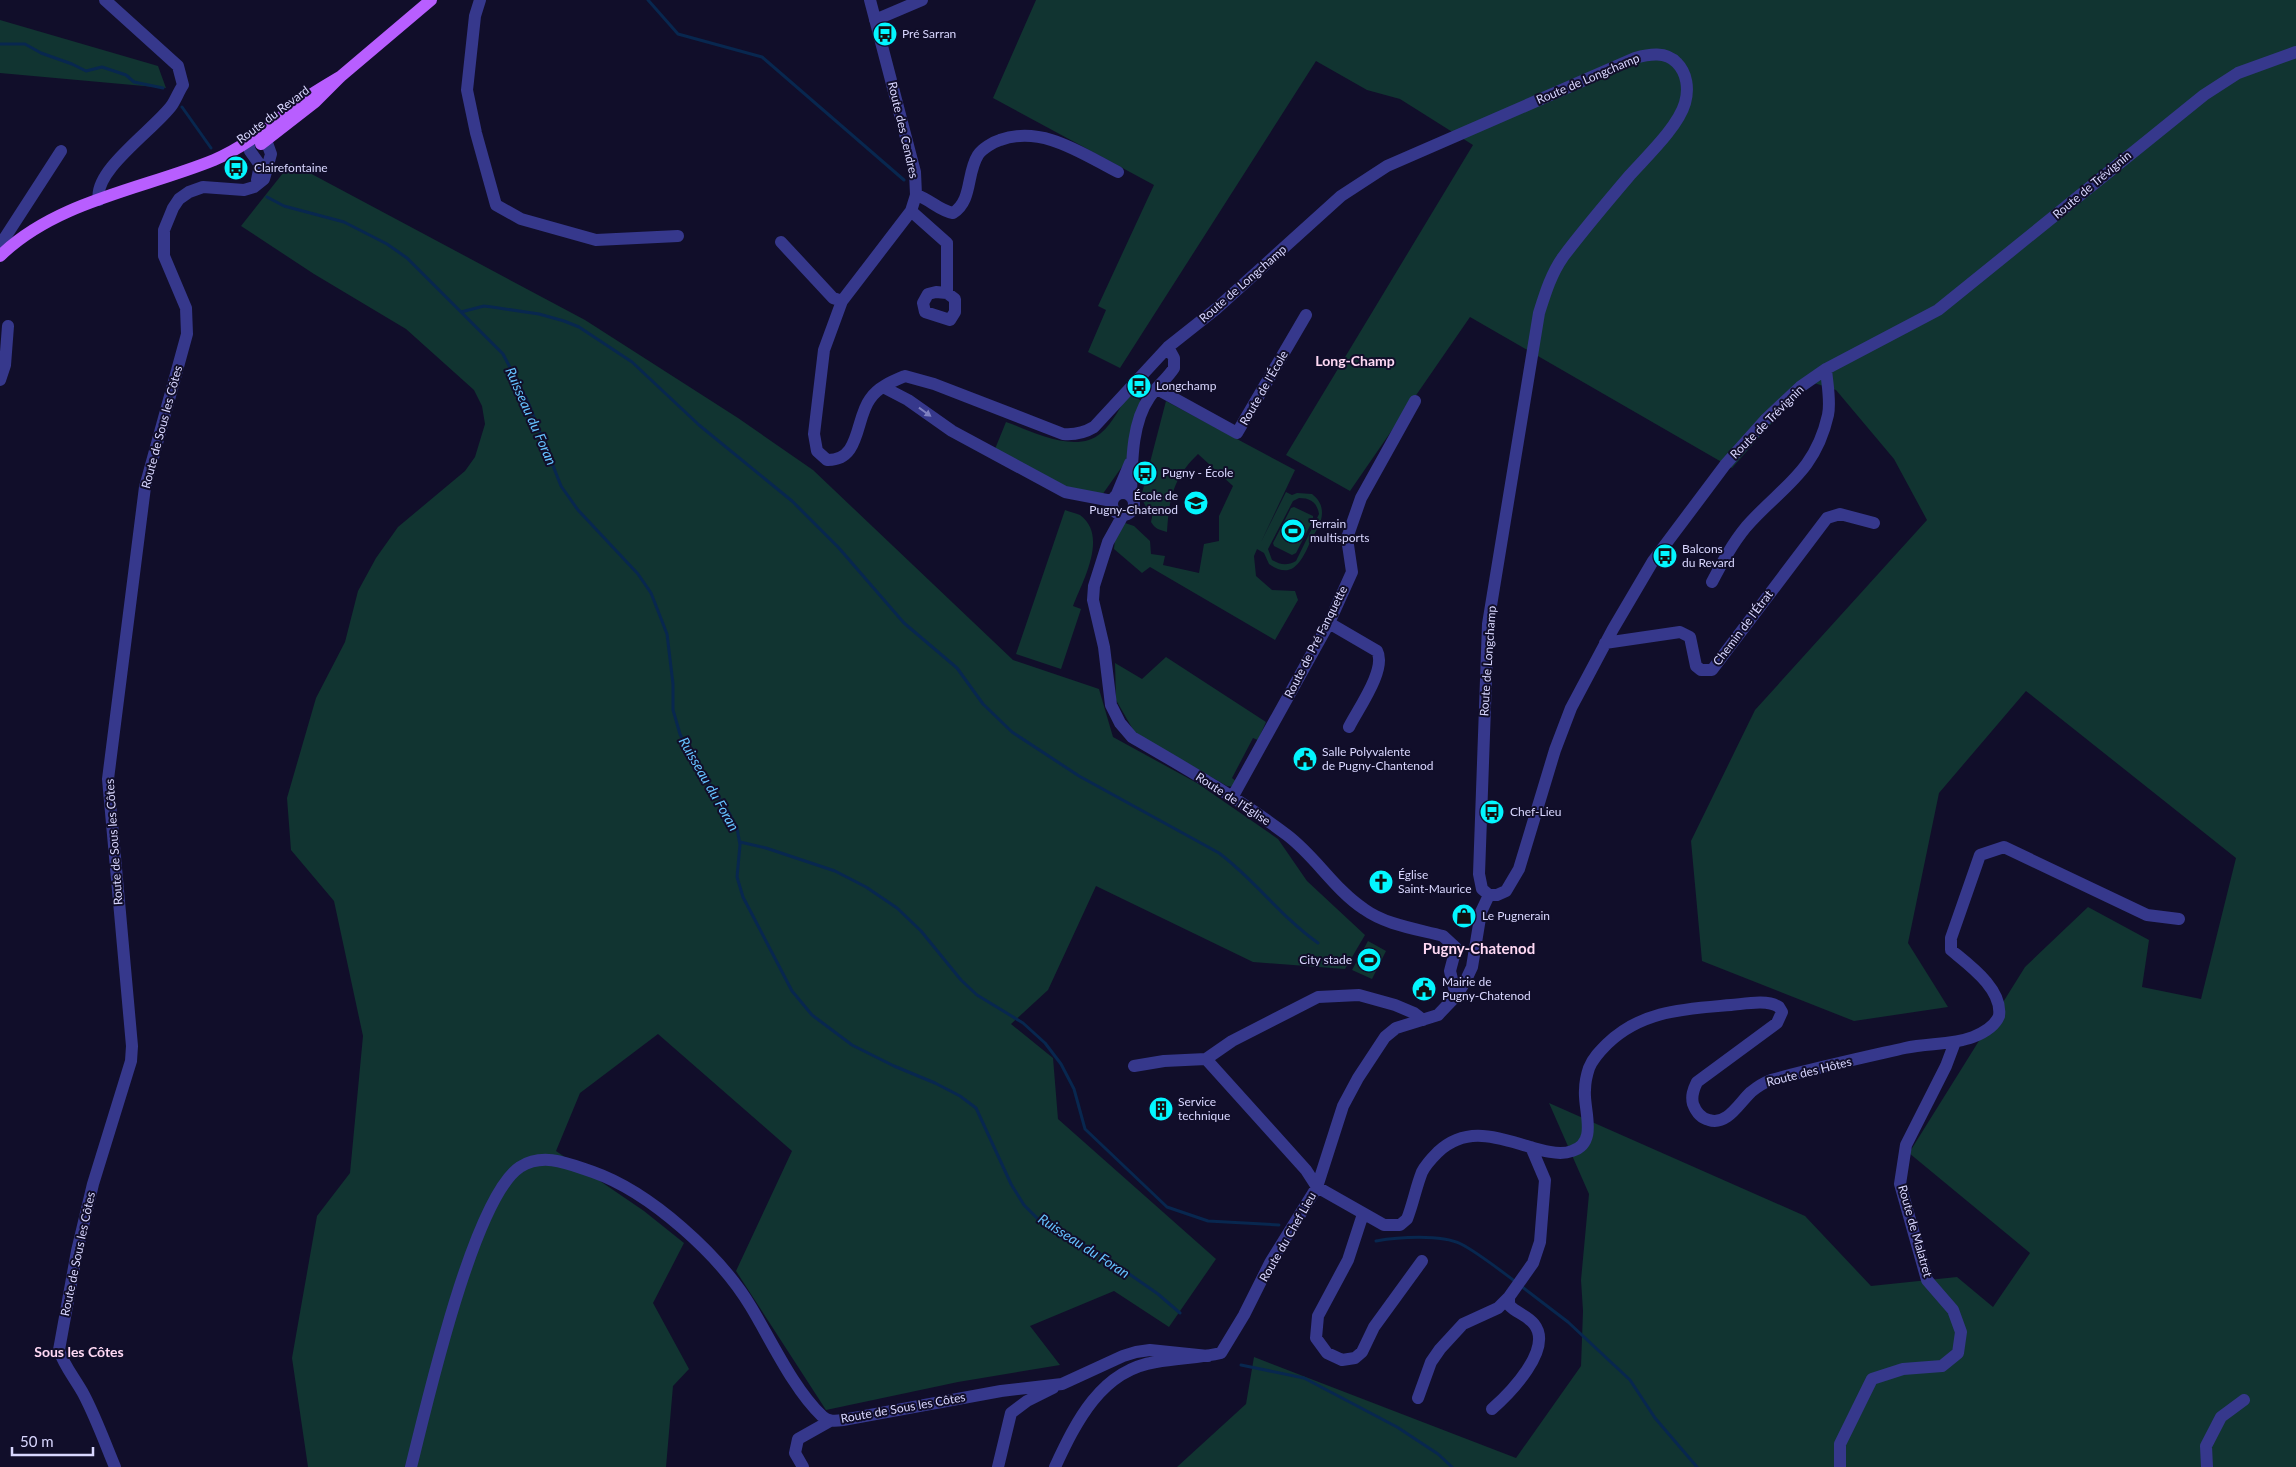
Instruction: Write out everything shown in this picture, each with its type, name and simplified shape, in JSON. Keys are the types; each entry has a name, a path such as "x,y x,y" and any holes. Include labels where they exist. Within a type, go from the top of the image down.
{"main road":[{"name":"Route du Revard","path":"1,255 49,221 99,200 158,181 218,168 315,102 340,77 431,0"}],"street":[{"path":"99,200 99,186 118,160 171,106 183,85 178,66 105,0"},
{"path":"480,0 475,16 467,90 476,133 496,205 505,212 539,226 596,240 678,236"},
{"name":"Route des Cendres","path":"870,0 915,172 916,195 911,211 842,301 830,330 823,358 814,434 814,445 821,456 827,460 833,460 847,453 854,441 868,400 883,387"},
{"path":"875,20 922,0"},
{"name":"Route de Trévignin","path":"1489,895 1497,895 1506,891 1519,869 1555,750 1571,708 1653,561 1725,465 1766,419 1800,387 1826,369 1938,310 2204,95 2238,73 2296,52"},
{"name":"Route de Longchamp","path":"883,387 906,376 1063,434 1075,435 1094,427 1164,352 1216,309 1341,196 1387,166 1635,58 1647,54 1668,56 1681,68 1685,76 1686,94 1678,118 1588,224 1561,260 1546,289 1539,313 1488,624 1479,874 1482,889 1489,895"},
{"path":"916,195 925,198 942,211 953,213 962,207 978,155 993,142 1013,135 1036,136 1056,141 1118,172"},
{"path":"254,187 264,179 268,171 271,154 263,138"},
{"path":"249,147 260,165 254,187"},
{"path":"1,255 1,246 4,239 61,151"},
{"path":"110,171 108,180 113,195"},
{"name":"Route de Sous les Côtes","path":"115,1467 87,1401 59,1350 77,1252 93,1184 131,1060 132,1039 108,779 145,486 187,334 186,308 164,256 164,230 173,208 189,192 203,187 244,190 254,187"},
{"path":"911,211 947,243 947,293"},
{"path":"781,242 833,298 842,301"},
{"name":"Route de l'École","path":"1157,389 1237,433 1306,315"},
{"path":"0,380 5,364 8,326"},
{"path":"883,387 908,400 952,431 1065,492 1116,505 1130,512 1133,506 1131,496 1133,459 1139,423 1148,398 1167,379 1174,368 1174,358 1164,352"},
{"path":"1712,582 1728,552 1747,526 1790,485 1812,458 1828,414 1826,369"},
{"name":"Route de Pré Fanquette","path":"1233,796 1329,623 1352,572 1347,538 1361,498 1416,401"},
{"path":"1116,505 1133,459"},
{"path":"1116,505 1124,493 1131,496"},
{"name":"Route de l'Église","path":"1116,505 1108,542 1094,586 1093,600 1104,647 1109,692 1116,716 1132,737 1233,796 1298,844 1339,887 1365,910 1390,922 1449,940 1456,948 1450,971 1456,996"},
{"name":"Chemin de l'Étrat","path":"1605,644 1680,632 1690,637 1696,666 1701,670 1712,670 1827,518 1840,514 1874,523"},
{"path":"1329,623 1377,651 1381,657 1378,673 1349,726"},
{"name":"Route des Hôtes","path":"1317,1187 1364,1214 1390,1226 1404,1223 1407,1219 1426,1165 1442,1148 1459,1138 1479,1134 1531,1147 1572,1152 1581,1146 1588,1135 1585,1091 1592,1061 1622,1030 1659,1013 1767,1003 1775,1004 1782,1012 1781,1018 1772,1028 1716,1066 1697,1082 1693,1090 1692,1100 1695,1109 1699,1116 1713,1122 1722,1121 1761,1084 1771,1080 1905,1048 1942,1042 1955,1042 1974,1037 1990,1028 1998,1019 2000,1012 1993,991 1951,950 1951,938 1980,855 2004,847 2147,915 2180,919"},
{"path":"1134,1066 1164,1060 1206,1059 1232,1041 1318,997 1359,995 1394,1004 1414,1013 1423,1020 1438,1014 1456,996 1472,967 1481,912 1489,895"},
{"name":"Route du Chef Lieu","path":"1208,1356 1221,1352 1244,1315 1270,1263 1317,1187 1343,1106 1358,1078 1385,1037 1396,1028 1423,1020"},
{"name":"Route de Malatret","path":"1840,1467 1840,1444 1872,1379 1904,1369 1942,1366 1958,1353 1961,1332 1953,1310 1927,1280 1900,1184 1906,1145 1946,1066 1955,1042"},
{"path":"1206,1059 1306,1170 1317,1187"},
{"path":"1418,1398 1432,1362 1446,1342 1463,1324 1498,1308 1512,1294 1533,1263 1540,1242 1545,1180 1531,1147"},
{"name":"Route de Sous les Côtes","path":"410,1467 452,1314 488,1214 501,1189 511,1176 520,1168 546,1159 563,1162 606,1177 638,1194 684,1231 726,1275 749,1304 796,1382 822,1417 830,1421 1002,1391 1062,1384 1136,1352 1176,1352 1208,1356"},
{"path":"1364,1214 1348,1260 1318,1316 1316,1338 1326,1353 1342,1360 1355,1358 1362,1352 1374,1327 1422,1261"},
{"path":"1492,1409 1512,1391 1538,1348 1535,1325 1525,1316 1514,1311 1509,1305 1512,1294"},
{"path":"1054,1467 1079,1419 1098,1392 1127,1370 1155,1362 1208,1356"},
{"path":"998,1467 1011,1413 1027,1401 1062,1384"},
{"path":"2207,1467 2206,1446 2222,1417 2244,1400"},
{"path":"803,1467 795,1454 798,1439 830,1421"}],"green space":[{"path":"1036,0 2296,0 2296,1467 1177,1467 1246,1404 1254,1357 1516,1458 1581,1366 1583,1311 1581,1280 1589,1194 1549,1103 1805,1216 1871,1286 1957,1277 1993,1307 2030,1253 1909,1153 2025,967 2088,907 2149,940 2142,987 2201,999 2236,858 2026,691 1939,793 1908,943 1948,1007 1854,1021 1702,961 1691,841 1755,710 1927,520 1894,459 1836,390 1814,383 1771,424 1732,468 1470,317 1350,491 1286,455 1473,145 1400,99 1367,90 1316,61 1120,368 1088,352 1106,310 1098,306 1154,185 993,98"},
{"path":"0,20 158,66 166,88 0,73"},
{"path":"291,163 585,320 738,418 813,470 1013,660 1099,689 1113,737 1197,783 1278,839 1307,881 1365,935 1345,969 1253,962 1096,886 1048,990 1011,1024 1053,1058 1058,1119 1216,1259 1169,1327 1114,1291 1030,1326 1060,1365 958,1382 826,1410 736,1271 792,1151 658,1034 580,1093 556,1151 644,1211 684,1243 653,1303 689,1369 673,1386 666,1467 308,1467 292,1358 317,1216 350,1173 363,1036 334,901 291,850 287,798 316,698 345,642 358,591 376,558 398,527 465,471 475,457 485,424 482,406 474,390 406,329 314,274 241,226"},
{"path":"1130,392 1141,401 1126,461 1102,495 1068,490 995,449 1006,422 1067,442 1091,439 1101,433 1109,424"},
{"path":"1166,401 1295,470 1261,542 1286,492 1292,495 1297,493 1312,494 1320,504 1322,516 1301,560 1291,569 1278,569 1269,564 1264,553 1257,549 1254,556 1256,576 1272,590 1295,591 1298,600 1275,640 1150,567 1142,573 1114,549 1116,528 1125,523 1134,526 1150,541 1151,554 1165,556 1163,565 1199,573 1204,544 1219,541 1219,516 1233,486 1198,454 1183,472 1174,490 1169,509 1167,532 1158,529 1151,522 1153,512 1147,509 1141,497","holes":["1303,498 1315,504 1319,514 1296,561 1290,564 1278,563 1272,560 1268,549 1293,501"]},
{"name":"Terrain multisports","path":"1294,507 1313,516 1313,520 1296,553 1292,555 1274,546 1273,543 1291,508"},
{"path":"1065,510 1080,515 1088,524 1092,535 1093,547 1087,572 1073,606 1081,609 1061,669 1016,654"},
{"path":"1166,657 1266,722 1258,740 1253,738 1232,778 1237,782 1234,787 1227,786 1135,733 1116,700 1115,663 1142,679"},
{"name":"City stade","path":"1368,941 1386,951 1372,979 1352,970"}],"waterway":[{"path":"648,0 678,34 762,57 904,180"},
{"name":"Ruisseau du Foran","path":"0,44 25,44 41,53 86,71 102,67 126,75 134,82 163,88"},
{"name":"Ruisseau du Foran","path":"182,107 211,148"},
{"name":"Ruisseau du Foran","path":"267,197 284,206 344,222 387,244 407,258 503,354 528,402 561,486 578,510 638,574 651,593 667,634 673,684 673,710 680,734 693,760 728,811 737,828 740,845 737,877 743,897 792,991 812,1015 852,1045 894,1066 935,1083 960,1096 976,1108 1011,1184 1024,1205 1039,1220 1102,1255 1158,1294 1180,1313"},
{"path":"461,312 484,306 539,314 564,321 579,327 632,362 699,425 792,501 838,547 904,623 957,668 983,704 1012,732 1079,776 1219,853 1292,922 1318,943"},
{"path":"740,842 766,848 835,871 866,887 897,908 921,931 961,980 977,995 1023,1023 1045,1043 1061,1064 1074,1089 1085,1129 1167,1207 1208,1221 1279,1225"},
{"path":"1376,1241 1419,1237 1453,1241 1474,1252 1516,1282"},
{"path":"1521,1286 1568,1322 1630,1380 1655,1418 1697,1467"},
{"name":"Ruisseau du Foran","path":"1241,1365 1304,1378 1397,1427 1438,1454 1452,1467"}],"place":[{"name":"Pré Sarran","path":"885,34"},
{"name":"Clairefontaine","path":"236,168"},
{"name":"Longchamp","path":"1139,386"},
{"name":"Pugny - École","path":"1145,473"},
{"name":"École de Pugny-Chatenod","path":"1196,503"},
{"name":"Terrain multisports","path":"1293,531"},
{"name":"Balcons du Revard","path":"1665,556"},
{"name":"Salle Polyvalente de Pugny-Chantenod","path":"1305,759"},
{"name":"Chef-Lieu","path":"1492,812"},
{"name":"Église Saint-Maurice","path":"1381,882"},
{"name":"Le Pugnerain","path":"1464,916"},
{"name":"City stade","path":"1369,960"},
{"name":"Mairie de Pugny-Chatenod","path":"1424,989"},
{"name":"Service technique","path":"1161,1109"}],"district":[{"name":"Long-Champ","path":"1355,361"},
{"name":"Pugny-Chatenod","path":"1479,949"},
{"name":"Sous les Côtes","path":"79,1352"}]}
